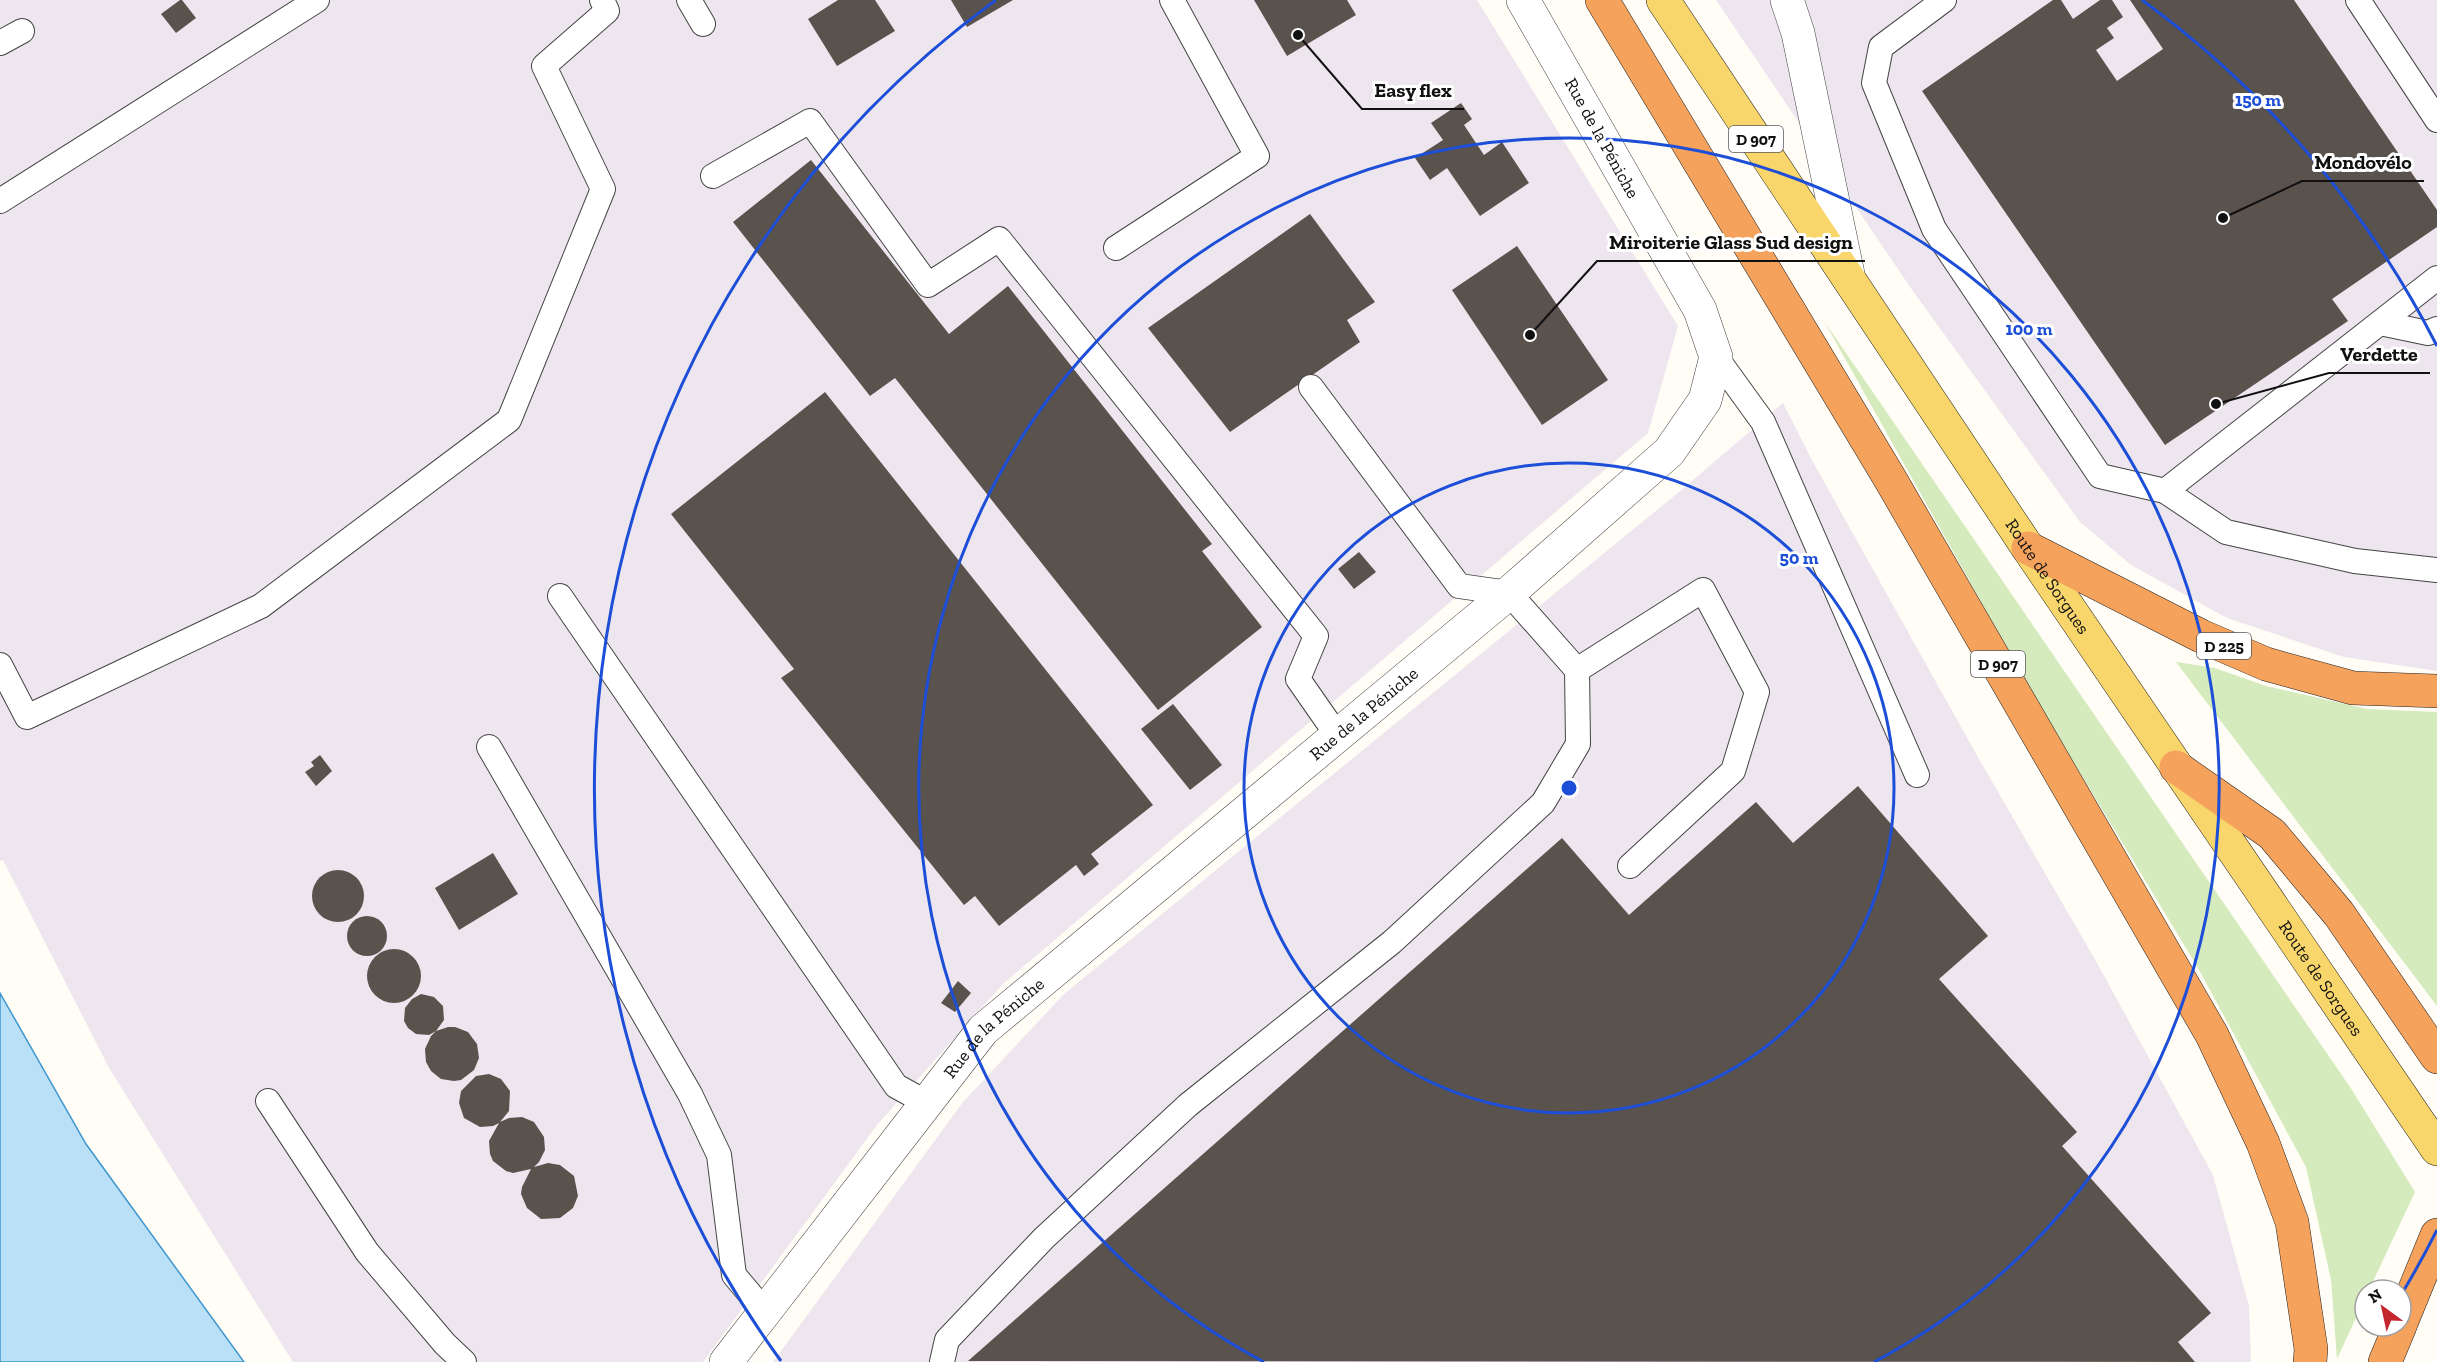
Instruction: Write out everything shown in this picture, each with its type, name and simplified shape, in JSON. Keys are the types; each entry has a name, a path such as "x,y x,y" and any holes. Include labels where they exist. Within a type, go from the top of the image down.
{"highway":[{"name":"D 907","path":"1602,0 1889,477 2212,1035 2264,1143 2292,1222 2311,1349 2310,1362"},
{"name":"D 225","path":"2028,548 2201,636 2266,664 2353,688 2437,691"},
{"name":"D 907","path":"2176,767 2272,834 2339,914 2437,1057"},
{"path":"2413,1293 2437,1235"},
{"path":"2385,1362 2394,1338"}],"main road":[{"name":"Route de Sorgues","path":"1663,0 2028,548 2437,1149"}],"street":[{"name":"Rue de la Péniche","path":"726,1362 983,1030 1509,593 1669,452 1705,400 1716,357 1700,310 1522,0"},
{"path":"1787,0 1798,33 1849,279"}],"lane":[{"path":"0,201 317,0"},
{"path":"0,665 27,717 261,606 509,420 603,189 544,66 607,12 602,0"},
{"path":"689,0 703,24"},
{"path":"1116,248 1257,156 1172,0"},
{"path":"1944,0 1881,47 1874,83 1934,229 2100,476 2165,491 2226,532 2355,561 2437,570"},
{"path":"2358,0 2437,120"},
{"path":"0,44 22,31"},
{"path":"713,176 810,121 928,285 999,240 1316,636 1298,679 1337,735"},
{"path":"2165,491 2437,278"},
{"path":"2380,323 2428,333 2437,329"},
{"path":"1716,357 1763,422 1917,775"},
{"path":"942,1362 947,1340 1044,1238 1188,1105 1392,942 1543,803 1578,744 1577,670 1509,593 1459,586 1311,387"},
{"path":"1577,670 1703,590 1757,692 1733,771 1629,866"},
{"path":"560,596 896,1086 927,1102"},
{"path":"489,747 690,1094 719,1155 734,1275 765,1312"},
{"path":"268,1101 368,1252 464,1362"}],"shaded area":[{"path":"0,0 1477,0 1678,326 1648,433 1003,984 877,1125 703,1362 293,1362 109,1068 3,860 0,861"},
{"path":"1716,0 2437,0 2437,671 2344,657 2227,618 2131,565 2080,522 1910,287"},
{"path":"1783,403 1813,462 1979,759 2097,963 2213,1175 2249,1306 2251,1362 773,1362 963,1102 1064,994 1679,492"}],"green space":[{"path":"1824,321 2352,1090 2415,1192 2375,1278 2353,1278 2353,1324 2337,1359 2331,1280 2306,1167 2198,968 2035,698"},
{"path":"2176,662 2215,668 2266,686 2367,709 2437,712 2437,1006"}],"water":[{"path":"0,993 86,1144 244,1362 0,1362"}],"building":[{"path":"180,0 196,18 176,33 161,14"},
{"path":"838,0 875,0 895,31 837,66 808,19"},
{"path":"951,0 1013,0 967,27"},
{"path":"1254,0 1347,0 1356,15 1287,56"},
{"path":"2053,0 2061,0 2073,19 2100,0 2112,0 2123,17 2107,28 2114,38 2096,50 2117,81 2163,49 2130,0 2294,0 2437,210 2437,227 2332,299 2348,321 2165,445 1922,91"},
{"path":"1461,103 1472,119 1464,125 1484,155 1502,142 1529,183 1480,216 1447,168 1430,180 1415,158 1443,140 1431,123"},
{"path":"811,160 949,334 1008,286 1212,544 1202,551 1262,627 1158,710 895,378 870,396 733,222"},
{"path":"1310,214 1375,302 1347,320 1360,342 1230,432 1148,328"},
{"path":"1517,246 1608,380 1542,425 1452,290"},
{"path":"825,392 1153,805 1091,854 1099,864 1084,876 1076,865 999,926 975,896 964,905 781,678 794,669 671,514"},
{"path":"1359,552 1376,572 1354,589 1338,569"},
{"path":"1173,704 1222,765 1190,790 1141,729"},
{"path":"320,755 332,771 316,786 305,772 314,766 311,762"},
{"path":"1858,786 1988,936 1939,979 2077,1132 2062,1146 2211,1313 2178,1342 2195,1362 968,1361 1562,838 1629,915 1756,802 1793,843"},
{"path":"493,853 518,894 459,930 435,888"},
{"path":"333,870 343,870 352,874 360,882 364,896 360,910 352,918 343,922 333,922 324,918 316,910 312,901 312,891 316,882 324,874"},
{"path":"367,916 375,917 381,922 386,928 386,944 381,950 375,955 367,956 359,955 353,950 348,944 347,936 348,928 353,922 359,917"},
{"path":"389,949 399,949 409,953 417,961 421,976 417,991 409,999 399,1003 389,1003 379,999 371,991 367,981 367,971 371,961 379,953"},
{"path":"958,981 971,993 955,1012 941,1003"},
{"path":"421,994 434,997 443,1006 444,1020 436,1031 429,1035 416,1034 408,1028 404,1021 405,1008 412,999"},
{"path":"455,1027 468,1032 477,1044 479,1058 474,1070 461,1080 441,1079 431,1071 426,1062 425,1049 436,1031"},
{"path":"489,1074 501,1079 510,1091 509,1111 500,1122 509,1118 522,1117 534,1122 544,1137 545,1150 534,1167 548,1163 560,1165 574,1176 578,1196 573,1208 560,1218 541,1219 527,1208 521,1194 531,1169 513,1173 506,1171 493,1161 489,1141 499,1123 480,1127 464,1118 459,1103 461,1091 476,1076"}],"place":[{"name":"Easy flex","path":"1298,35"},
{"name":"Mondovélo","path":"2223,218"},
{"name":"Miroiterie Glass Sud design","path":"1530,335"},
{"name":"Verdette","path":"2216,404"}]}
